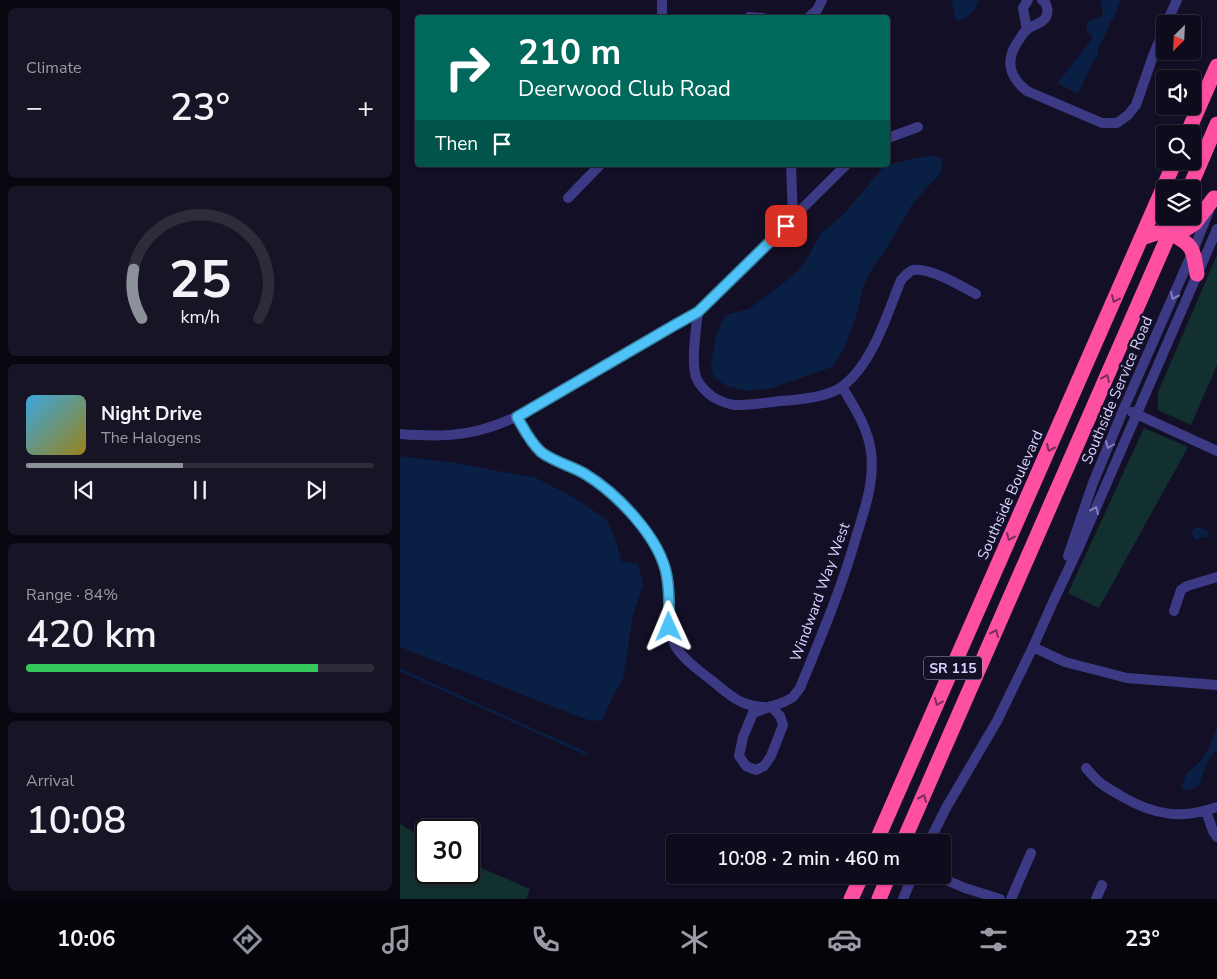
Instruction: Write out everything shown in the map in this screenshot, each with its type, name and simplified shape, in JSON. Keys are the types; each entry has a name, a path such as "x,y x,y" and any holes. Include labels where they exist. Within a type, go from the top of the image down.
{"highway":[{"path":"1191,125 1217,66"},
{"path":"1193,180 1217,124"},
{"name":"Southside Boulevard","path":"880,834 1171,170"},
{"path":"1142,238 1157,233 1170,233 1186,229 1195,223 1216,195"},
{"name":"SR 115","path":"907,834 1173,225"},
{"path":"1170,233 1184,240 1193,251 1197,274"},
{"path":"851,899 858,884"},
{"path":"879,899 885,884"}],"street":[{"path":"662,0 662,15"},
{"path":"811,15 817,10 822,0"},
{"path":"1027,30 1023,8 1028,0"},
{"path":"1042,0 1046,2 1048,10 1046,16 1027,30 1014,47 1010,57 1014,78 1027,91 1102,123 1117,123 1123,120 1136,106 1156,49"},
{"path":"1170,15 1177,0"},
{"path":"890,137 918,127"},
{"path":"568,198 598,167"},
{"path":"791,167 793,219"},
{"path":"400,434 438,436 466,433 481,430 517,417 698,312 844,167"},
{"name":"Southside Service Road","path":"933,834 996,721 1034,647 1052,602 1093,483 1216,195"},
{"name":"Southside Service Road","path":"1052,602 1079,547 1217,229"},
{"path":"698,312 694,354 696,377 708,393 732,405 787,401 822,395 842,387 867,359 902,280 907,273 922,270 941,275 976,294"},
{"name":"Windward Way West","path":"771,706 780,716 783,725 771,756 764,766 756,770 746,766 739,756 743,737 753,713 771,706 784,702 793,697 800,688 847,570 871,484 871,452 866,428 842,387"},
{"path":"1124,408 1217,450"},
{"path":"517,417 532,442 542,452 586,474 601,485 644,528 655,544 663,562 667,576 669,627 674,645 680,654 726,693 743,704 763,707 771,706"},
{"path":"1174,611 1181,590 1187,586 1217,576"},
{"path":"1034,647 1065,662 1127,678 1217,685"},
{"path":"1086,768 1101,784 1149,810 1175,815 1192,814 1217,807"},
{"path":"1206,811 1217,837"},
{"path":"1011,899 1031,853"},
{"path":"951,882 1000,899"},
{"path":"903,899 909,884"},
{"path":"1096,899 1102,885"}],"green space":[{"path":"1217,255 1217,365 1191,425 1158,410 1158,392"},
{"path":"1144,428 1188,447 1099,608 1068,593"},
{"path":"400,824 415,833 415,884 480,884 480,867 530,889 526,899 400,899"}],"water":[{"path":"952,0 979,0 972,13 959,21 955,19"},
{"path":"1100,0 1120,0 1114,19 1111,21 1098,47 1098,56 1093,61 1079,93 1076,93 1058,82 1093,38 1087,31 1086,25 1090,20 1101,17 1103,14"},
{"path":"926,156 940,157 943,164 940,174 910,208 885,251 873,267 863,287 856,317 843,350 832,367 772,388 748,391 727,386 714,377 711,365 716,336 725,315 749,309 787,280 804,264 821,233 844,214 883,167 890,167 890,164"},
{"path":"400,456 456,463 534,477 573,497 606,519 615,537 621,561 638,564 643,584 633,616 623,679 602,721 588,720 400,647"},
{"path":"1197,527 1208,531 1207,538 1199,537 1198,540 1194,538 1192,533"},
{"path":"1217,726 1217,750 1208,761 1200,784 1193,789 1184,790 1181,788 1187,773 1202,760 1209,749"}],"waterway":[{"path":"400,670 587,754"}],"route":[{"path":"669,627 667,576 655,544 644,528 601,485 586,474 542,452 532,442 517,417 698,312 786,226"}]}
